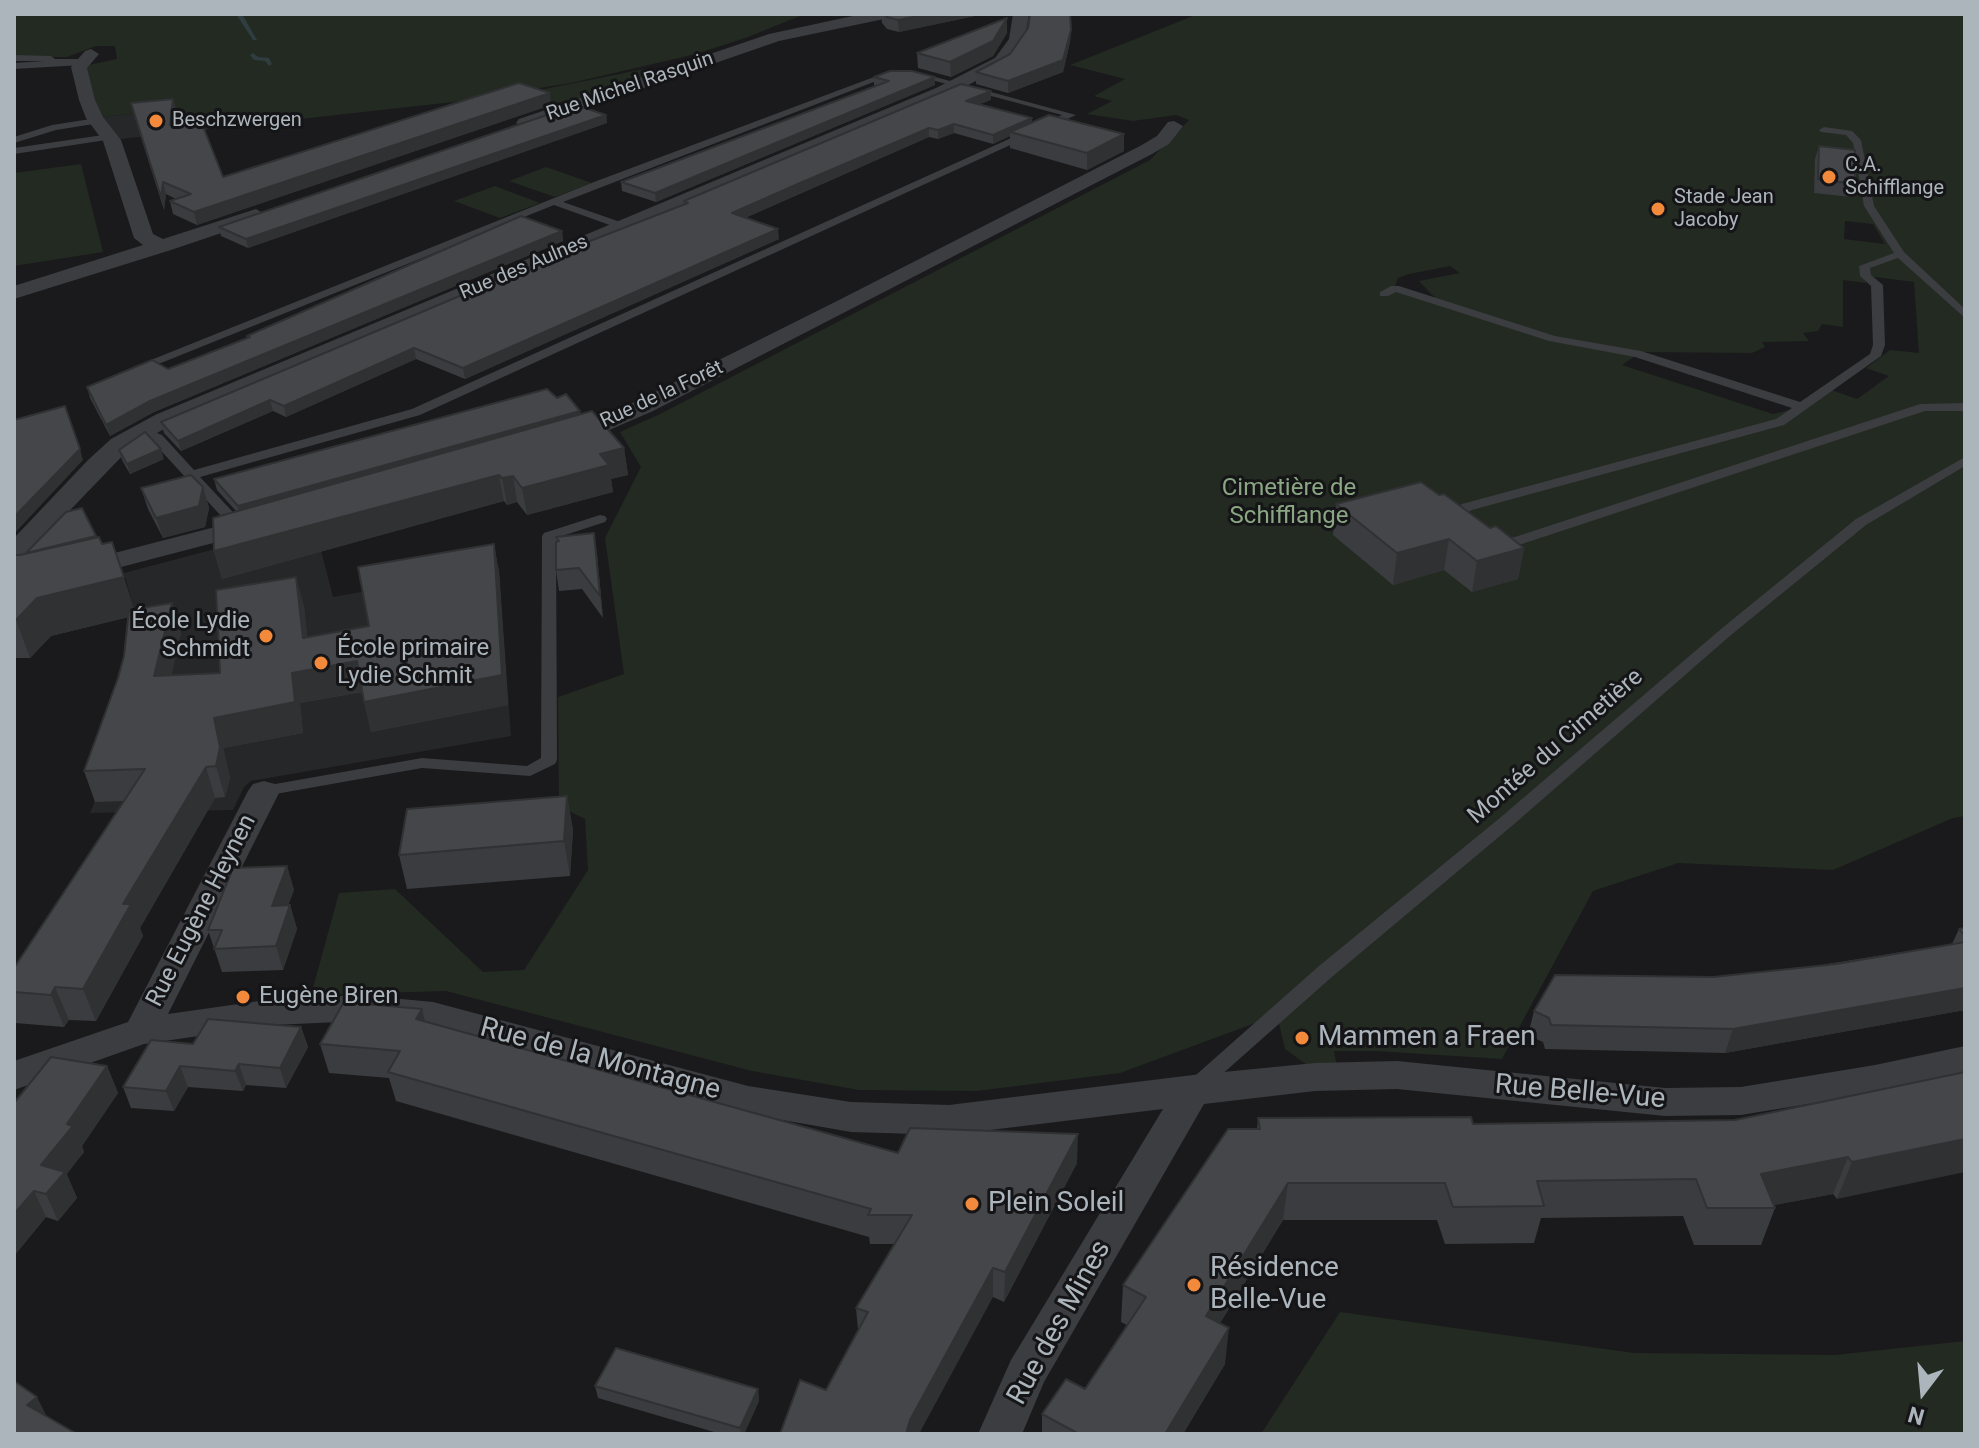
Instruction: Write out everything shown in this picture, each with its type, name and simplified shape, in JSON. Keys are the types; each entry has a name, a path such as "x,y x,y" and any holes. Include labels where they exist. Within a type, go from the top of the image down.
{"street":[{"name":"Rue Michel Rasquin","path":"504,130 775,37 884,14"},
{"name":"Rue des Aulnes","path":"14,553 97,465 141,431 958,83 1001,61 1017,39 1021,14"},
{"path":"87,58 79,67 81,77 96,120 110,137 144,238 164,246"},
{"name":"Rue de la Forêt","path":"539,443 603,430 1146,150 1163,140 1174,126"},
{"path":"14,293 267,211"},
{"path":"14,583 124,560 285,516"},
{"name":"Rue Eugène Heynen","path":"141,1031 264,791"},
{"name":"Rue de la Montagne","path":"14,1076 141,1031 274,1012 359,1008 433,1015 748,1100 851,1117 949,1120 1100,1104 1193,1089"},
{"name":"Rue Belle-Vue","path":"1193,1089 1315,1077 1397,1075 1665,1102 1741,1101 1875,1079 1965,1060"},
{"name":"Rue des Mines","path":"1000,1434 1026,1373 1149,1169 1193,1089"}],"lane":[{"path":"14,58 45,57 51,62"},
{"path":"14,66 37,66 87,58"},
{"path":"157,360 889,73 913,73 958,83 1071,115 416,412 191,475"},
{"path":"14,140 55,127 96,120"},
{"path":"1824,130 1849,133 1858,142 1869,206 1900,254 1965,315"},
{"path":"14,151 110,137"},
{"path":"554,202 622,226"},
{"path":"1461,534 1453,524 1455,514 1467,507 1780,422 1875,356 1879,345 1877,285 1866,276 1864,266 1900,254"},
{"path":"1384,294 1395,288 1553,339 1637,354 1803,407"},
{"path":"1478,541 1499,544 1517,541 1924,407 1965,407"},
{"path":"141,431 157,438 240,529"},
{"name":"Montée du Cimetière","path":"1193,1089 1326,971 1850,531 1965,461"},
{"path":"264,791 422,763 530,771 549,760 549,536 600,519"}],"shaded area":[{"path":"180,108 184,132 112,140 95,118"},
{"name":"École primaire Lydie Schmit","path":"314,523 333,597 499,567 511,736 251,781 244,787 233,810 90,813 117,748 140,631 124,573"}],"green space":[{"path":"14,14 805,14 696,54 571,83 453,102 184,132 180,108 95,118 79,67 117,59 115,46 96,46 67,57 14,57"},
{"name":"Cimetière de Schifflange","path":"1198,14 1965,14 1965,816 1953,818 1833,870 1678,863 1593,891 1502,1059 1334,1051 1337,1067 1307,1065 1285,1049 1277,1015 1120,1073 977,1091 859,1090 752,1071 446,991 311,995 339,893 395,889 483,972 524,970 588,870 585,819 559,806 558,697 624,674 605,538 641,467 620,432 1150,160 1189,120 1176,115 1133,121 1087,114 1112,101 1094,96 1125,79 1070,65","holes":["1845,221 1873,224 1885,244 1844,239","1450,266 1460,273 1419,281 1438,301 1395,287 1398,278","1867,276 1914,282 1919,353 1890,350 1866,368 1889,376 1857,399 1828,389 1803,407 1773,414 1622,365 1641,352 1752,353 1765,347 1762,342 1809,341 1803,333 1818,331 1822,324 1843,327 1843,280 1866,283"]},
{"path":"644,69 657,73 557,107 520,94"},
{"path":"81,164 103,252 14,266 14,173"},
{"path":"546,167 592,183 555,197 509,181"},
{"path":"495,186 540,203 500,218 454,201"},
{"path":"1340,1312 1634,1353 1835,1355 1965,1341 1965,1434 1261,1434"}],"building":[{"path":"884,14 928,14 898,20"},
{"path":"1030,14 1070,14 1071,30 1063,60 1008,81 976,72 1010,54 1028,28"},
{"path":"1007,18 993,41 950,62 917,53"},
{"path":"890,71 912,71 935,77 655,193 621,182 889,81 874,77"},
{"path":"519,83 550,93 194,212 170,201 191,194 163,182 161,197 131,103 173,99 170,125 201,121 223,177"},
{"path":"961,84 991,91 966,101 1032,118 993,135 954,124 938,130 929,128 800,183 732,213 778,229 463,368 414,348 284,406 270,400 178,441 161,422 590,241 688,203 684,201"},
{"path":"576,105 606,115 246,239 219,227"},
{"path":"1049,115 1124,134 1087,153 1010,132"},
{"path":"1819,146 1855,150 1855,184 1818,179"},
{"path":"521,216 562,231 150,401 106,425 87,387 152,360 168,369 250,337 247,336"},
{"path":"547,389 557,398 566,394 580,411 238,506 214,479"},
{"path":"65,406 80,449 14,517 14,420"},
{"path":"592,411 624,448 600,454 609,465 522,488 513,476 502,478 499,475 214,551 213,518"},
{"path":"145,432 161,449 127,464 119,450"},
{"path":"191,475 203,487 199,506 156,518 141,488"},
{"path":"1421,482 1439,495 1444,494 1490,528 1496,526 1524,548 1477,561 1449,539 1397,553 1336,504"},
{"path":"82,508 96,536 26,553 66,512"},
{"path":"594,533 600,596 579,568 556,570 556,542 559,541 556,537"},
{"path":"99,537 102,544 112,542 124,577 37,598 14,620 14,555"},
{"path":"494,544 502,675 364,702 357,661 292,673 295,702 214,718 220,747 216,766 206,767 123,904 131,904 83,989 55,987 51,995 14,992 14,968 145,769 84,771 118,678 124,656 129,610 172,603 154,676 220,673 216,590 296,577 303,638 369,626 358,567"},
{"path":"567,796 564,841 399,855 407,809"},
{"path":"287,866 272,906 290,905 276,946 214,949 222,930 208,930 233,868"},
{"path":"1965,942 1965,988 1733,1029 1551,1025 1549,1018 1534,1011 1555,975 1713,977 1836,964"},
{"path":"344,1002 422,1009 416,1019 898,1153 910,1128 1078,1134 1005,1272 993,1268 910,1420 906,1434 780,1434 800,1380 826,1390 868,1312 856,1308 912,1215 868,1215 871,1209 388,1072 400,1051 320,1044"},
{"path":"208,1019 301,1027 280,1068 239,1064 235,1071 180,1066 166,1091 123,1087 151,1040 193,1044"},
{"path":"51,1057 107,1066 67,1124 73,1126 41,1165 65,1172 46,1194 34,1191 14,1214 14,1103"},
{"path":"1965,1072 1965,1139 1852,1162 1848,1157 1761,1174 1775,1208 1707,1208 1696,1179 1537,1181 1544,1206 1453,1207 1445,1183 1288,1183 1206,1316 1229,1328 1165,1434 1079,1434 1042,1414 1066,1379 1085,1389 1146,1297 1123,1285 1228,1129 1260,1129 1258,1118 1471,1117 1473,1124 1735,1120"},
{"path":"616,1348 758,1389 740,1428 595,1386"},
{"path":"14,1381 37,1397 27,1405 77,1434 14,1434"}],"waterway":[{"path":"239,14 255,39"},
{"path":"253,55 256,59 267,59 269,64"}],"place":[{"name":"Beschzwergen","path":"156,121"},
{"name":"C.A. Schifflange","path":"1829,177"},
{"name":"Stade Jean Jacoby","path":"1658,209"},
{"name":"École Lydie Schmidt","path":"266,636"},
{"name":"École primaire Lydie Schmit","path":"321,663"},
{"name":"Eugène Biren","path":"243,997"},
{"name":"Mammen a Fraen","path":"1302,1038"},
{"name":"Plein Soleil","path":"972,1204"},
{"name":"Résidence Belle-Vue","path":"1194,1285"}]}
